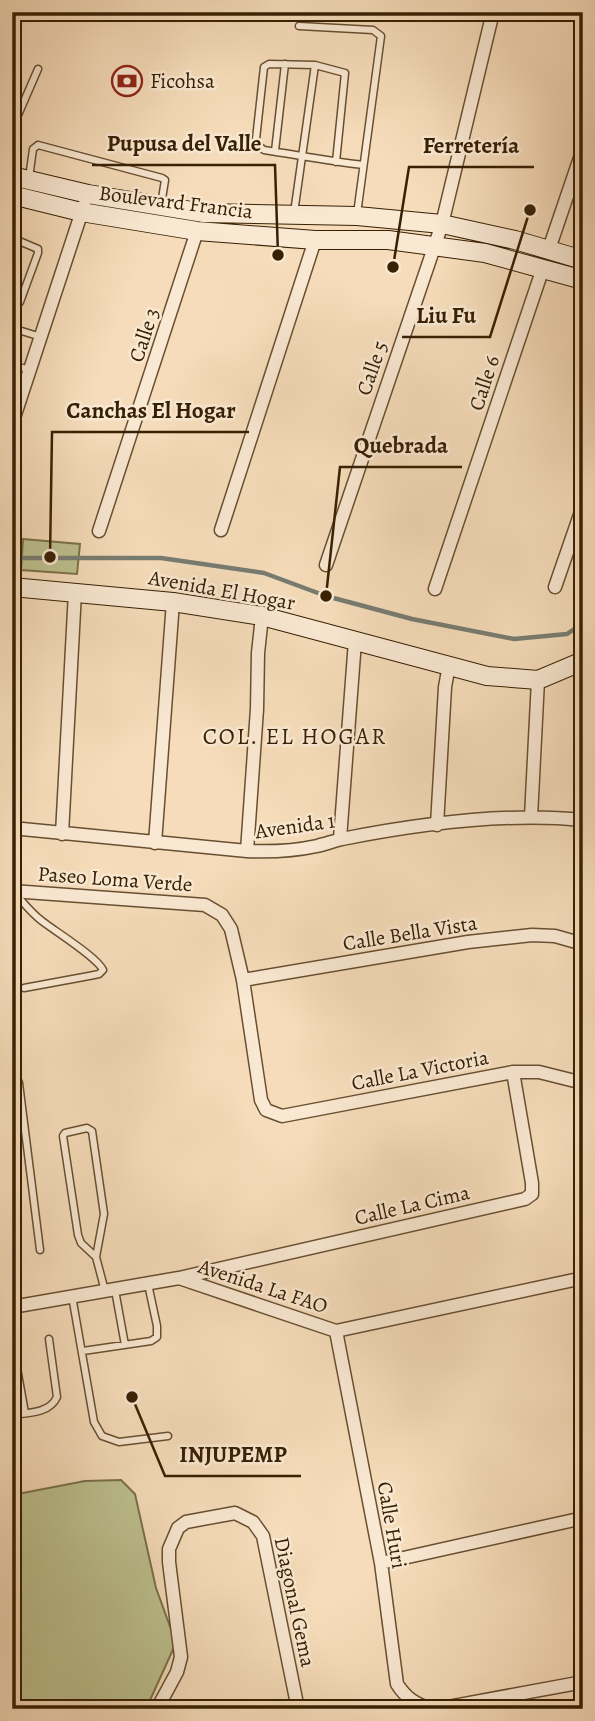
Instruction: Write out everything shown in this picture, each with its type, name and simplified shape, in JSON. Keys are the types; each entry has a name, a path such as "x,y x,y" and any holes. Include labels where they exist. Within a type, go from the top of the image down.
{"street":[{"name":"Calle 5","path":"326,565 442,224 493,12"},
{"path":"549,249 583,149"},
{"name":"Boulevard Francia","path":"21,178 88,194 204,214 357,216 442,224 549,249 583,260"},
{"path":"12,424 88,194"},
{"name":"Boulevard Francia","path":"12,195 81,212 197,231 315,240 388,240 485,253 583,280"},
{"name":"Calle 3","path":"99,531 197,231"},
{"path":"221,530 315,240"},
{"name":"Calle 6","path":"435,589 543,268"},
{"path":"555,587 583,506"},
{"name":"Avenida El Hogar","path":"12,587 173,602 262,616 487,676 538,680 583,661"},
{"path":"62,834 75,592"},
{"path":"155,843 173,602"},
{"path":"247,851 262,616"},
{"path":"340,839 355,641"},
{"path":"437,825 445,687 449,665"},
{"path":"531,817 538,680"},
{"name":"Avenida 1","path":"12,828 275,852 340,839 437,825 531,817 583,820"},
{"name":"Paseo Loma Verde","path":"12,891 205,905 222,915 231,929 243,980 261,1100 266,1110"},
{"name":"Calle Bella Vista","path":"243,980 468,942 531,935 555,936 583,944"},
{"name":"Calle La Victoria","path":"266,1110 282,1116 513,1072 538,1072 583,1083"},
{"name":"Calle La Cima","path":"179,1278 525,1199 532,1194 532,1183 513,1072"},
{"name":"Avenida La FAO","path":"12,1307 179,1278 336,1331 583,1278"},
{"name":"Calle Huri","path":"336,1331 381,1563 397,1685 405,1696 431,1709"},
{"name":"Diagonal Gema","path":"157,1709 177,1672 181,1657 169,1562 173,1538 178,1528 186,1522 235,1513 253,1522 263,1536 298,1709"},
{"path":"381,1563 583,1518"},
{"path":"437,1709 583,1682"}],"lane":[{"path":"299,26 373,30 380,36 357,216"},
{"path":"336,162 345,73 315,65 269,64 262,72 256,139 259,146 301,157 336,162 363,165"},
{"path":"275,152 285,64"},
{"path":"294,215 315,65"},
{"path":"12,129 38,69"},
{"path":"21,178 33,149 38,145 162,178 165,180 165,186 161,206"},
{"path":"12,238 38,249 38,253 20,302 12,302"},
{"path":"12,328 41,337"},
{"path":"12,365 30,370"},
{"path":"12,891 38,918 92,957 103,970 99,974 24,988"},
{"path":"12,1068 19,1083 40,1250"},
{"path":"96,1257 104,1219 104,1204 92,1131 87,1128 62,1136 78,1235 81,1243 96,1257 110,1290 125,1345"},
{"path":"83,1351 151,1341 157,1337 148,1284"},
{"path":"72,1296 94,1422 102,1436 119,1442 168,1436"},
{"path":"12,1415 47,1409 54,1405 57,1397 48,1339"},
{"path":"12,1340 25,1413"}],"green space":[{"path":"23,539 80,544 77,574 21,570"},
{"path":"121,1480 135,1494 156,1588 176,1643 146,1709 12,1709 12,1495 85,1481"}],"waterway":[{"path":"16,558 161,558 264,573 326,596 412,619 514,639 567,634 583,623"}],"place":[{"name":"Ficohsa","path":"127,81"},
{"name":"Liu Fu","path":"530,210"},
{"name":"Pupusa del Valle","path":"278,255"},
{"name":"Ferretería","path":"393,267"},
{"name":"Canchas El Hogar","path":"50,557"},
{"name":"Quebrada","path":"326,596"},
{"name":"INJUPEMP","path":"132,1397"}],"district":[{"name":"COL. EL HOGAR","path":"295,736"}]}
